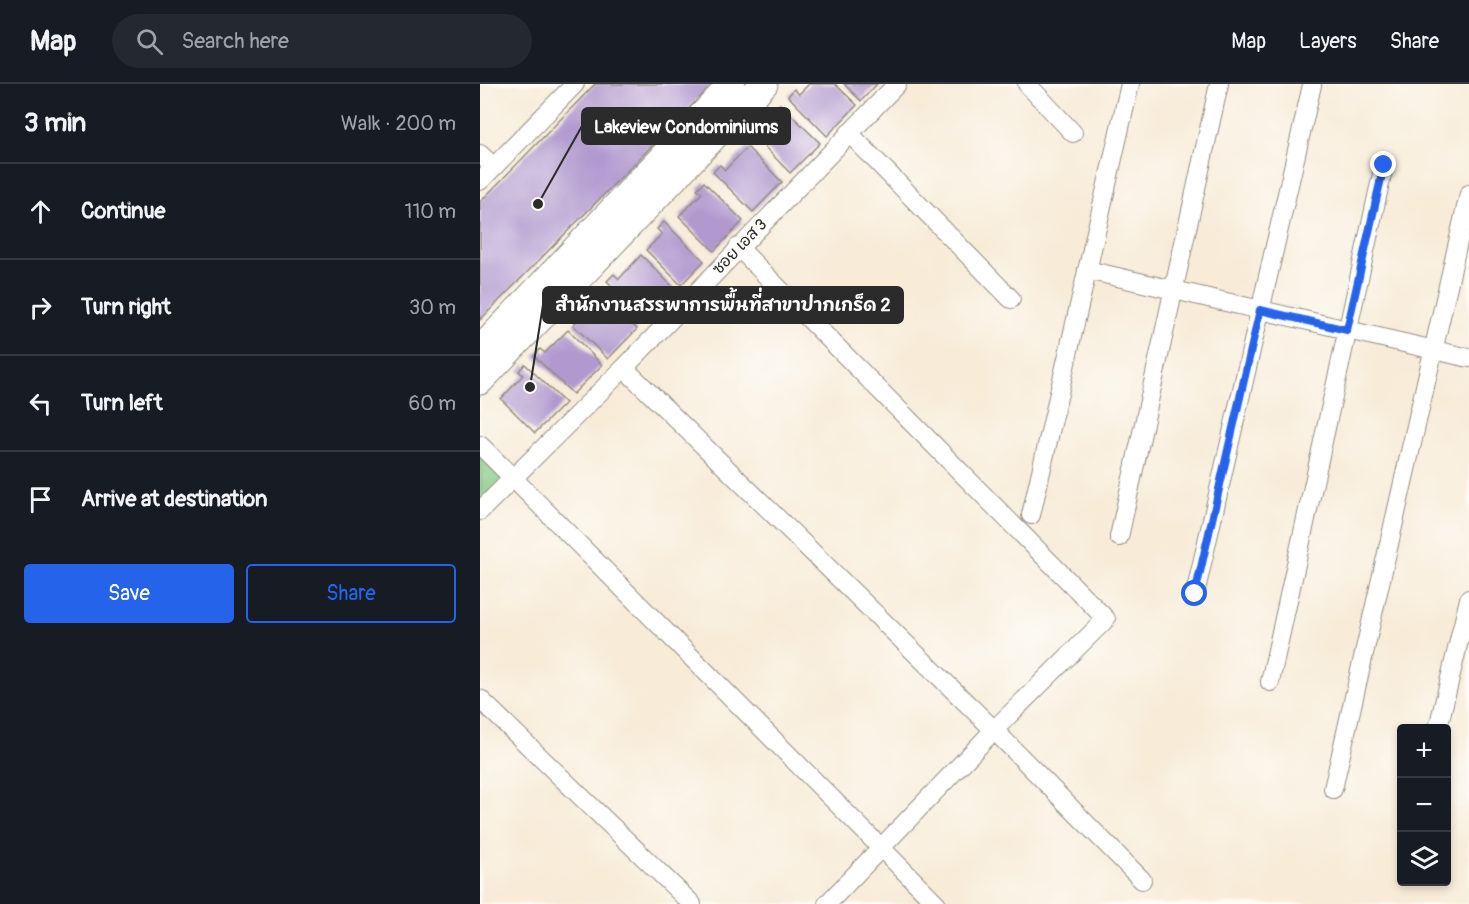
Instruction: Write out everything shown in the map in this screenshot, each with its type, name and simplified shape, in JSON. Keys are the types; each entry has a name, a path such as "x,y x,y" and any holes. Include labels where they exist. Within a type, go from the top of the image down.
{"street":[{"path":"480,181 575,84"},
{"path":"480,350 732,84"},
{"path":"480,381 764,84"},
{"name":"ซอย เอส 3","path":"480,511 624,368 897,84"},
{"path":"1027,84 1072,133"},
{"path":"1031,515 1130,84"},
{"path":"1119,537 1219,84"},
{"path":"1195,594 1312,85"},
{"path":"849,133 1011,299"},
{"path":"480,154 494,167"},
{"path":"1270,682 1384,165"},
{"path":"1333,789 1469,194"},
{"path":"738,247 1106,619 994,730 826,904"},
{"path":"1087,270 1469,358"},
{"path":"624,368 994,730 1142,880"},
{"path":"480,445 937,904"},
{"path":"1439,724 1469,598"},
{"path":"480,699 692,904"}],"green space":[{"path":"480,446 512,478 480,511"}],"building":[{"path":"595,84 713,84 480,320 480,202"},
{"path":"809,84 835,84 857,105 827,136 788,96 794,89 799,94"},
{"path":"844,84 877,84 861,101"},
{"path":"780,104 820,143 790,173 756,138 778,115 774,110"},
{"path":"747,147 782,182 753,212 713,172 720,165 725,170"},
{"path":"704,182 743,221 714,251 679,216 702,193 697,189"},
{"path":"664,222 704,261 681,285 646,250 662,234 657,229"},
{"path":"641,255 676,290 646,320 607,281 614,274 619,279"},
{"path":"598,290 637,329 608,359 573,325 596,301 591,297"},
{"path":"568,330 602,365 573,394 534,356 540,349 545,353"},
{"path":"525,364 565,403 535,433 501,399 523,375 519,371"}],"place":[{"name":"Lakeview Condominiums","path":"538,204"},
{"name":"สำนักงานสรรพาการพื้นที่สาขาปากเกร็ด 2","path":"530,387"}],"route":[{"path":"1195,594 1260,310 1347,330 1384,165"}]}
